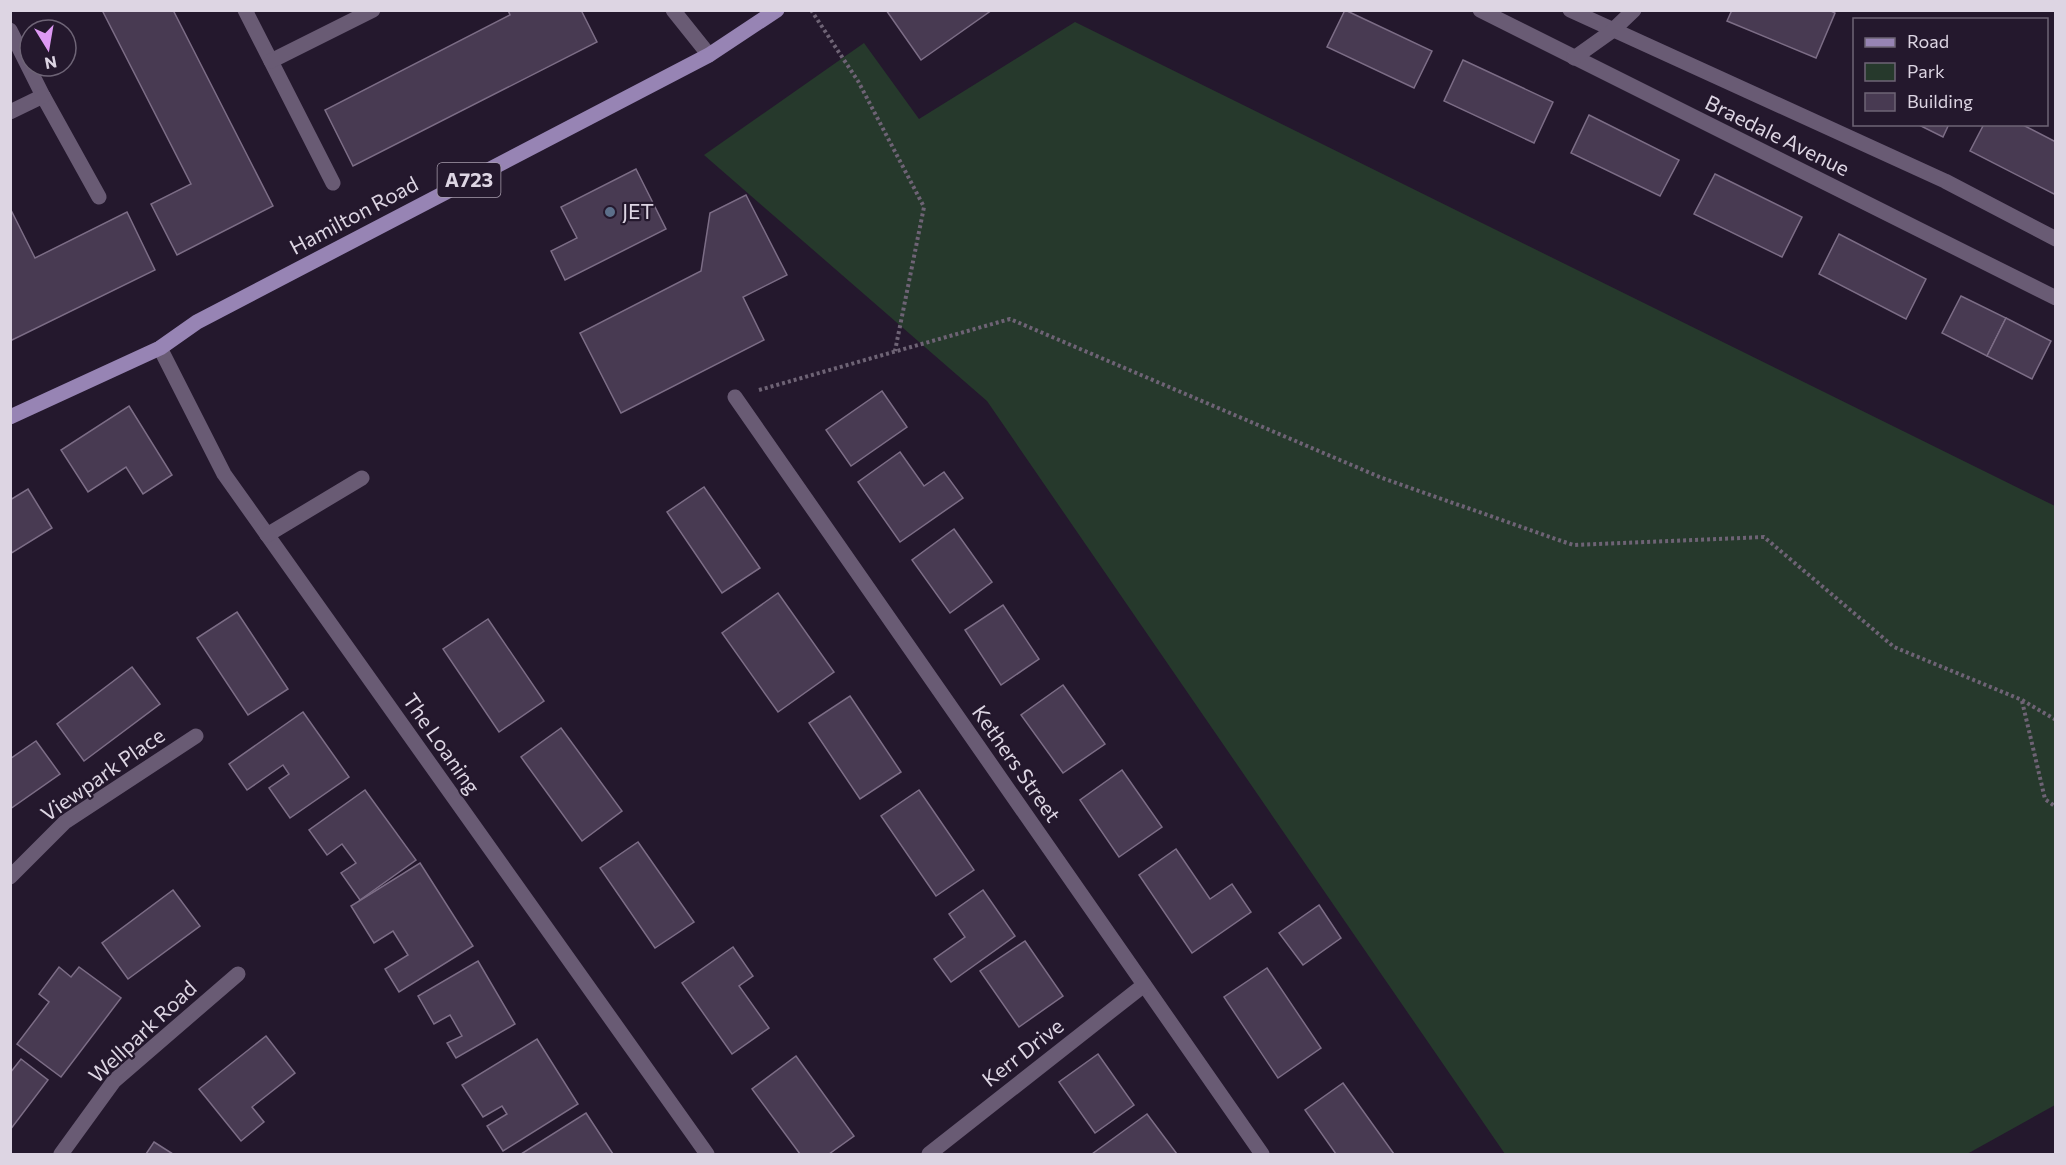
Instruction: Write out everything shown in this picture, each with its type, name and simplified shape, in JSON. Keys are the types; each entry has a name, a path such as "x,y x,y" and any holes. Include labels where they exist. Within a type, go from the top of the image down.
{"main road":[{"name":"Hamilton Road","path":"10,417 160,348 196,322 709,55 777,10"}],"street":[{"path":"245,10 333,183"},
{"path":"271,62 373,10"},
{"path":"673,10 709,55"},
{"name":"Braedale Avenue","path":"1480,10 2055,298"},
{"name":"Braedale Avenue","path":"1570,10 1945,181 2055,239"},
{"path":"1574,58 1612,31 1634,10"},
{"path":"10,30 43,96 99,197"},
{"path":"10,112 43,96"},
{"name":"The Loaning","path":"160,348 224,474 707,1155"},
{"name":"Kethers Street","path":"735,397 1262,1155"},
{"path":"267,535 362,478"},
{"name":"Viewpark Place","path":"10,877 65,822 196,736"},
{"name":"Wellpark Road","path":"61,1155 114,1082 238,974"},
{"name":"Kerr Drive","path":"929,1155 1144,985"}],"path":[{"path":"811,10 858,81 924,207 895,351"},
{"path":"735,397 1010,319 1382,478 1573,545 1764,537 1894,646 2022,700 2055,720"},
{"path":"2022,700 2045,799 2055,807"}],"green space":[{"path":"1075,22 2055,506 2055,1105 1967,1154 1505,1154 987,401 704,155 864,43 919,119"}],"building":[{"path":"102,10 173,10 273,206 177,255 151,204 191,184"},
{"path":"508,10 581,10 597,42 353,166 325,110 510,15"},
{"path":"886,10 992,10 921,60"},
{"path":"1345,10 1432,51 1414,88 1327,47"},
{"path":"1732,10 1829,10 1835,13 1816,58 1727,21"},
{"path":"1463,60 1553,102 1534,143 1444,101"},
{"path":"1589,115 1679,160 1660,196 1571,153"},
{"path":"1921,126 1948,126 1943,137"},
{"path":"1983,126 2025,126 2056,142 2056,195 1970,151"},
{"path":"636,169 666,229 565,280 551,251 577,238 561,207"},
{"path":"1715,174 1802,217 1782,257 1694,214"},
{"path":"746,195 787,275 743,297 764,340 621,413 580,333 701,271 710,213"},
{"path":"10,208 35,258 127,212 155,270 10,341"},
{"path":"1839,234 1926,279 1906,319 1819,274"},
{"path":"1961,296 2006,318 1987,356 1942,333"},
{"path":"2006,318 2051,341 2032,379 1987,356"},
{"path":"882,391 907,427 851,466 826,430"},
{"path":"129,406 172,475 143,494 126,467 88,492 61,450"},
{"path":"900,452 924,486 944,472 963,498 900,542 858,482"},
{"path":"704,487 760,568 722,593 667,512"},
{"path":"28,489 52,528 10,554 10,500"},
{"path":"954,529 992,582 950,613 912,560"},
{"path":"778,593 834,672 778,712 722,633"},
{"path":"1003,605 1039,659 1001,685 965,630"},
{"path":"237,612 288,689 248,715 197,638"},
{"path":"488,619 544,701 499,732 443,649"},
{"path":"132,667 160,704 84,761 57,724"},
{"path":"1063,685 1105,744 1063,773 1021,715"},
{"path":"850,696 901,772 860,799 809,723"},
{"path":"303,712 349,777 290,818 269,788 289,774 283,765 247,790 229,764"},
{"path":"561,728 622,811 582,841 521,757"},
{"path":"36,741 60,774 10,809 10,759"},
{"path":"1122,770 1162,827 1119,857 1080,800"},
{"path":"365,790 416,860 360,900 341,873 356,863 342,844 327,855 309,830"},
{"path":"919,790 974,870 936,896 881,816"},
{"path":"638,842 694,922 655,948 600,868"},
{"path":"1176,849 1210,899 1232,884 1251,912 1192,953 1139,875"},
{"path":"420,863 473,946 399,992 385,969 408,955 393,931 374,943 351,906"},
{"path":"173,890 200,926 128,979 102,943"},
{"path":"983,890 1015,936 951,982 934,959 965,937 949,914"},
{"path":"1319,905 1341,938 1303,965 1279,933"},
{"path":"1025,941 1063,996 1019,1027 980,971"},
{"path":"733,947 753,976 739,986 769,1028 732,1054 682,983"},
{"path":"478,961 515,1024 456,1058 447,1043 462,1036 450,1015 434,1024 418,996"},
{"path":"59,967 71,977 79,967 121,998 61,1077 17,1044 49,1002 39,994"},
{"path":"1267,968 1321,1048 1278,1078 1224,997"},
{"path":"266,1036 295,1073 252,1107 264,1122 241,1141 199,1089"},
{"path":"537,1039 578,1104 503,1151 487,1126 507,1114 502,1106 483,1117 462,1085"},
{"path":"1098,1054 1134,1105 1095,1133 1059,1082"},
{"path":"796,1056 854,1136 829,1154 800,1154 752,1089"},
{"path":"21,1059 48,1080 10,1130 10,1073"},
{"path":"1343,1083 1394,1154 1336,1154 1305,1110"},
{"path":"586,1113 613,1154 521,1154"},
{"path":"1147,1114 1177,1154 1092,1154"},
{"path":"154,1142 173,1154 146,1154"}],"place":[{"name":"JET","path":"610,212"}]}
